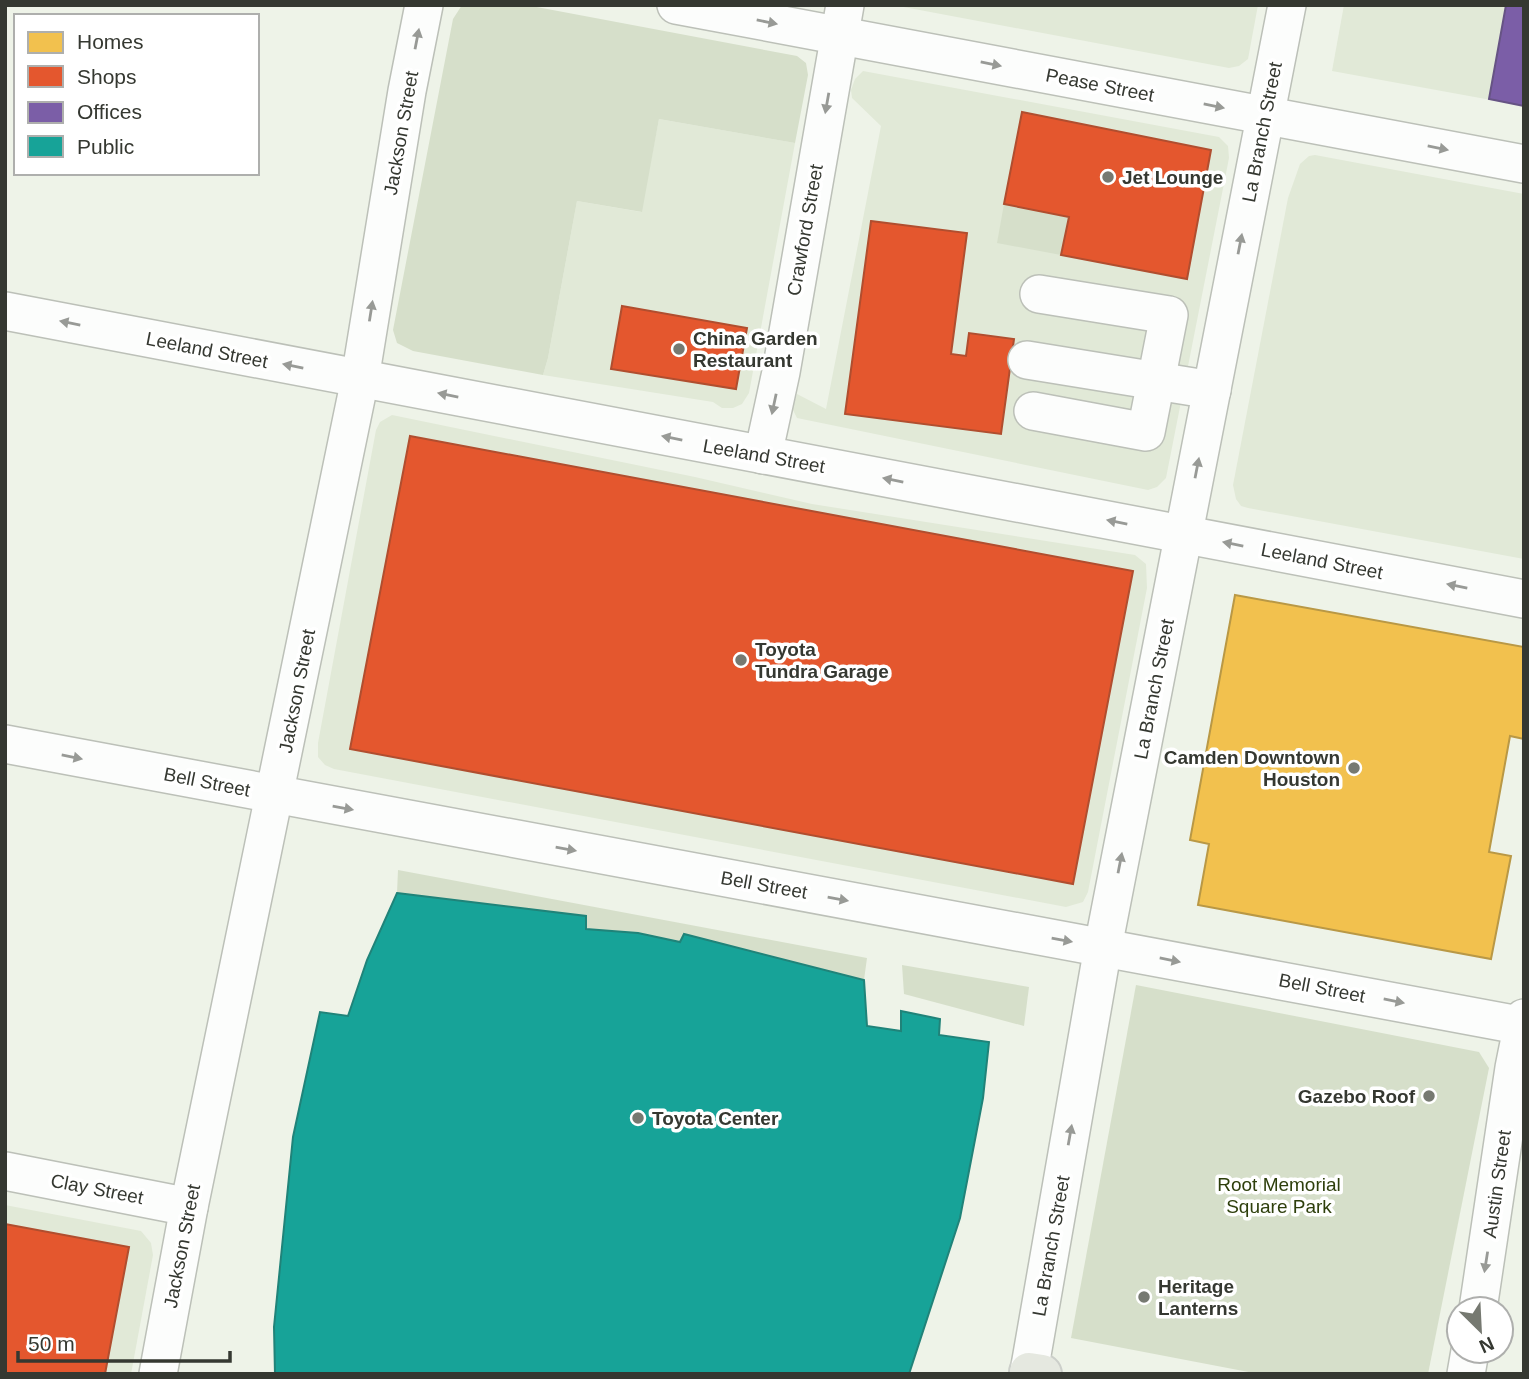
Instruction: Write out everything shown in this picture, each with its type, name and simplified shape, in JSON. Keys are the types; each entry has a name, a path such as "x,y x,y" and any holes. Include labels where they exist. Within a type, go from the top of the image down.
{"street":[{"name":"Jackson Street","path":"158,1374 189,1207 360,379 407,91 424,5"},
{"name":"Pease Street","path":"676,5 842,20 1265,116 1524,164"},
{"name":"La Branch Street","path":"1033,1373 1103,947 1287,5"},
{"name":"Crawford Street","path":"763,455 781,372 842,20"},
{"path":"1033,411 1146,432 1169,315 1039,294"},
{"name":"Leeland Street","path":"5,311 1524,599"},
{"path":"1027,360 1212,390"},
{"name":"Bell Street","path":"5,744 1523,1023"},
{"name":"Austin Street","path":"1480,1295 1523,1023"},
{"name":"Clay Street","path":"5,1171 189,1207"}],"shaded area":[{"path":"893,5 1258,5 1248,59 1239,66 1229,68"},
{"path":"1344,5 1524,5 1524,106 1332,71"},
{"path":"863,71 1219,137 1228,146 1229,158 1166,478 1157,487 1148,490 797,418 792,408 797,394 826,409 881,126 852,98 851,90 855,79"},
{"path":"659,119 795,143 749,393 742,404 733,408 722,408 713,402 543,375 577,201 641,212"},
{"path":"1309,156 1524,194 1524,559 1248,508 1241,506 1236,499 1233,485 1288,198 1300,164"},
{"name":"Toyota Tundra Garage","path":"392,415 695,477 812,504 1135,555 1146,564 1147,588 1088,892 1083,902 1066,907 334,769 325,765 318,757 318,743 376,430 380,422"},
{"path":"5,1205 141,1231 151,1243 153,1255 131,1374 5,1374"}],"green space":[{"path":"462,5 526,5 797,56 806,63 808,75 795,143 659,119 642,212 577,201 543,375 413,351 397,343 393,330 453,19"},
{"path":"1004,204 1069,217 1061,255 997,243"},
{"path":"398,870 867,958 864,980 684,934 680,942 638,933 586,929 586,916 397,893"},
{"path":"902,965 1029,987 1024,1026 904,994"},
{"name":"Root Memorial Square Park","path":"1136,985 1479,1052 1489,1068 1428,1374 1259,1374 1071,1338"}],"building: Homes":[{"name":"Camden Downtown Houston","path":"1235,595 1524,647 1524,739 1510,736 1489,852 1511,856 1491,959 1198,905 1209,844 1190,840"}],"building: Shops":[{"name":"Jet Lounge","path":"1022,112 1211,150 1187,279 1061,255 1069,217 1004,204"},
{"path":"871,221 967,233 951,354 966,356 969,333 1014,339 1001,434 845,414"},
{"name":"China Garden Restaurant","path":"622,306 747,328 736,389 611,369"},
{"name":"Toyota Tundra Garage","path":"410,436 1133,571 1073,884 350,749"},
{"path":"5,1224 129,1247 105,1374 5,1374"}],"building: Offices":[{"path":"1506,5 1524,5 1524,106 1489,99"}],"building: Public":[{"name":"Toyota Center","path":"397,893 586,916 586,929 638,933 680,942 684,934 864,980 867,1026 901,1031 901,1011 940,1019 939,1035 989,1042 983,1098 960,1218 909,1374 275,1374 274,1327 293,1137 320,1012 348,1016 367,960"}],"place":[{"name":"Jet Lounge","path":"1108,177"},
{"name":"China Garden Restaurant","path":"679,349"},
{"name":"Toyota Tundra Garage","path":"741,660"},
{"name":"Camden Downtown Houston","path":"1354,768"},
{"name":"Gazebo Roof","path":"1429,1096"},
{"name":"Toyota Center","path":"638,1118"},
{"name":"Heritage Lanterns","path":"1144,1297"}]}
